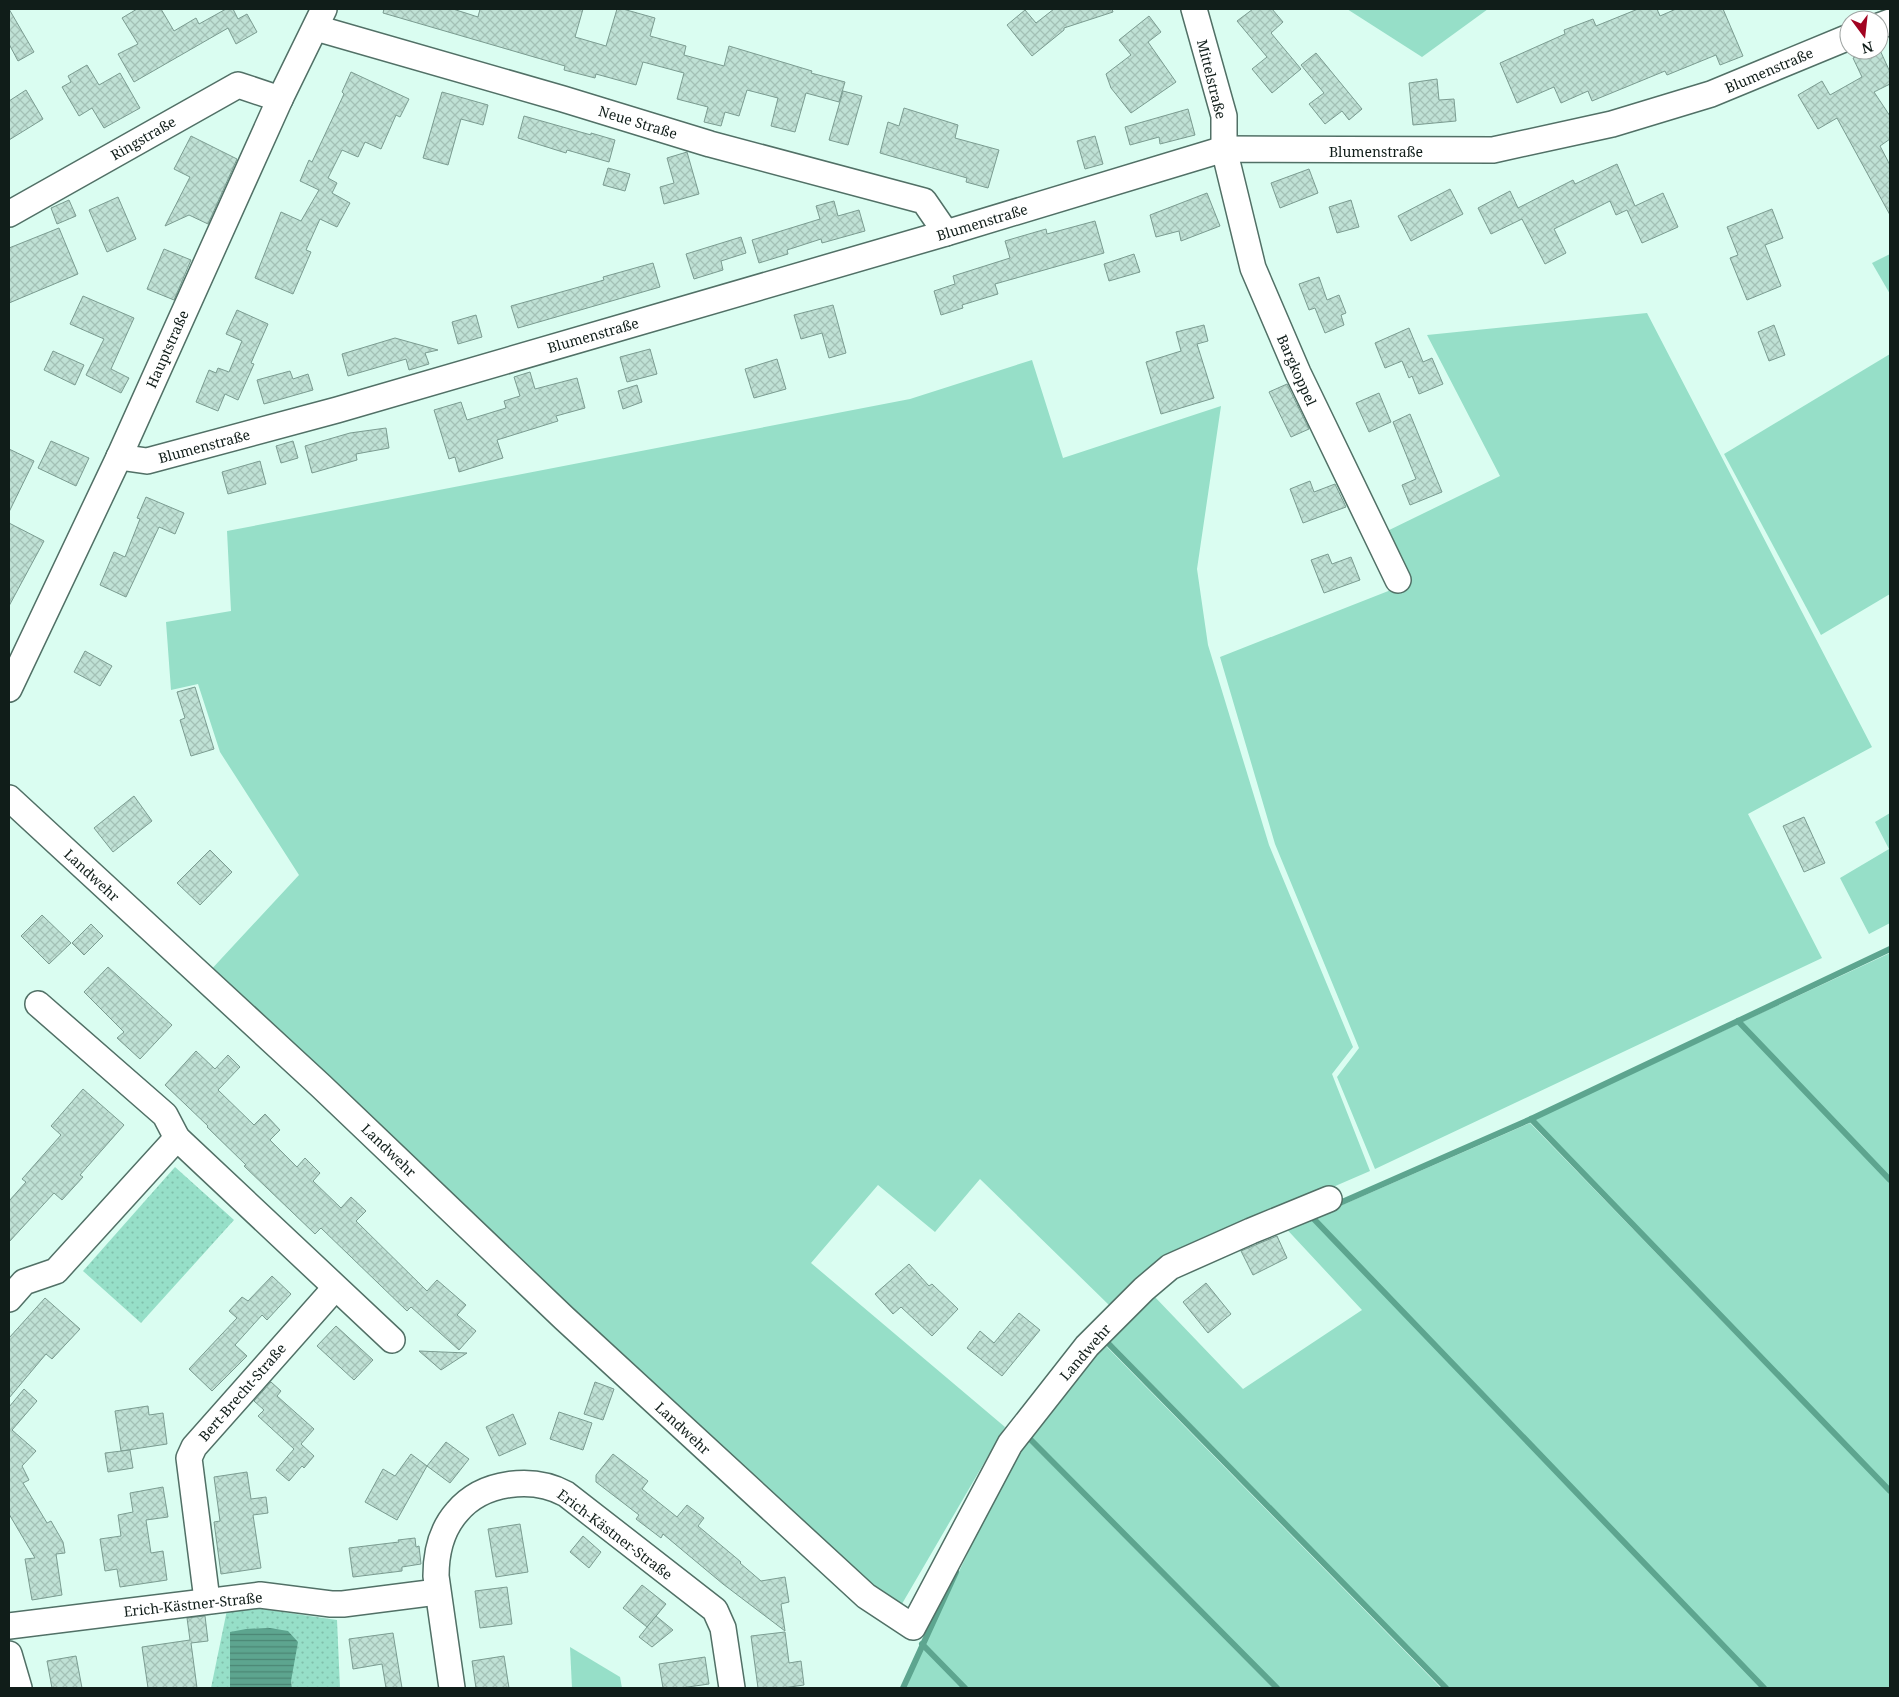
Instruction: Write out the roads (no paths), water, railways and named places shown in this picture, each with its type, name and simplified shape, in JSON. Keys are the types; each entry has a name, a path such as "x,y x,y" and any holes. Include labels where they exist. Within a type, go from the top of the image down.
{"street":[{"name":"Mittelstraße","path":"1194,9 1224,116 1224,150"},
{"name":"Hauptstraße","path":"9,689 119,458 280,99 320,18"},
{"name":"Neue Straße","path":"320,18 563,99 710,144 924,201 946,233"},
{"name":"Blumenstraße","path":"119,458 147,461 243,436 946,233 1224,150 1492,150 1612,124 1711,94 1839,40"},
{"name":"Ringstraße","path":"9,214 238,85 280,99"},
{"name":"Bargkoppel","path":"1224,150 1253,268 1298,373 1398,580"},
{"name":"Landwehr","path":"9,798 335,1099 564,1318 844,1576 866,1596 912,1627 1010,1444 1087,1346 1144,1289 1170,1267 1329,1199"},
{"path":"38,1004 164,1116 177,1138 392,1340"},
{"path":"9,1299 24,1282 56,1271 177,1138"},
{"name":"Bert-Brecht-Straße","path":"207,1600 189,1458 191,1453 218,1419 335,1288"},
{"name":"Erich-Kästner-Straße","path":"452,1688 437,1592 436,1563 441,1539 457,1512 478,1495 509,1484 528,1483 556,1488 566,1494 715,1610 723,1628 732,1688"},
{"name":"Erich-Kästner-Straße","path":"9,1626 207,1600 260,1595 343,1604 437,1592"},
{"path":"9,1654 19,1688"}],"waterway":[{"path":"1333,1206 1531,1119 1890,949"},
{"path":"1738,1021 1890,1180"},
{"path":"1531,1119 1890,1491"},
{"path":"1315,1214 1311,1216 1764,1688"},
{"path":"1103,1342 1105,1340 1446,1688"},
{"path":"1027,1436 1277,1688"},
{"path":"903,1688 956,1572"},
{"path":"922,1644 965,1688"}]}
